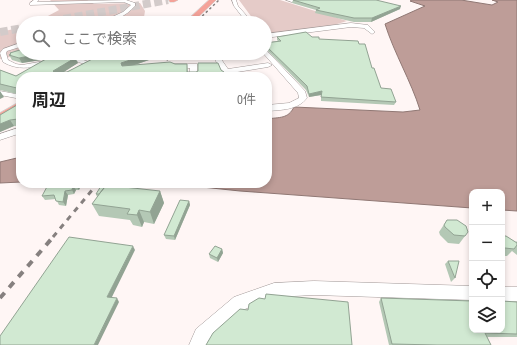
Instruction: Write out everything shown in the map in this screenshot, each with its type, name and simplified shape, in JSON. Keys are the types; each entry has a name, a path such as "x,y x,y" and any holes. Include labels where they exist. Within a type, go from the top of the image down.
{"highway":[{"path":"196,16 213,0"},
{"path":"74,70 91,61"},
{"path":"0,118 16,107"}],"street":[{"path":"37,0 32,4 124,1 133,4 133,6 125,14 120,16"},
{"path":"234,0 236,6 244,16"},
{"path":"272,35 351,25 364,26 372,32"},
{"path":"16,46 5,50 3,53 5,61 14,66 22,67 61,60"},
{"path":"85,60 91,61"},
{"path":"218,60 226,72"},
{"path":"264,60 293,95 284,102 272,102"},
{"path":"272,60 304,98 301,102 295,105 272,107"},
{"path":"236,72 268,65"},
{"path":"176,66 194,66 193,72"},
{"path":"0,93 16,96"},
{"path":"0,137 16,132"},
{"path":"198,345 202,335 240,303 274,290 314,288 469,293"},
{"path":"505,294 517,294"}],"shaded area":[{"path":"50,0 87,0 94,4 140,3 145,11 144,16 48,16 59,10"},
{"path":"239,0 280,0 347,21 334,25 273,34 272,16 251,16"},
{"path":"461,0 492,5 498,2 492,0 517,0 517,211 505,210 505,189 469,189 469,208 212,188 272,188 272,118 286,116 294,107 403,112 420,110 385,24 425,6 410,1"},
{"path":"16,29 16,56 0,59 0,32"},
{"path":"16,158 16,182 0,183 0,162"}],"building":[{"path":"293,0 376,0 401,6 372,18 354,18 316,10 320,8"},
{"path":"306,32 312,37 319,37 319,39 358,41 359,44 365,44 372,68 374,68 381,88 391,89 396,102 321,97 322,91 309,94 307,86 272,52 272,42 281,41 277,37"},
{"path":"16,51 16,57 9,55 11,54 10,53"},
{"path":"44,60 72,60 53,71 54,72 23,72"},
{"path":"90,60 130,60 121,63 122,66 170,62 175,64 187,64 187,72 67,72"},
{"path":"198,63 218,63 221,70 224,72 196,72 198,71"},
{"path":"0,70 16,76 16,88 0,84"},
{"path":"16,106 16,119 0,124 0,115"},
{"path":"46,188 72,188 72,190 65,191 63,202 56,201 54,195 42,196"},
{"path":"100,188 104,188 99,194 96,194"},
{"path":"104,188 133,188 160,191 150,212 139,210 137,215 127,214 130,209 92,204"},
{"path":"180,200 189,201 174,236 164,235"},
{"path":"447,220 457,220 466,226 468,232 465,236 454,235 444,225"},
{"path":"505,236 517,243 514,249 505,248"},
{"path":"69,237 133,246 107,297 117,298 94,345 0,345 0,336"},
{"path":"215,246 222,249 217,258 209,254"},
{"path":"448,261 459,261 455,278"},
{"path":"266,294 348,302 352,345 206,345 213,333 240,309 248,310 249,304 259,298 265,299"},
{"path":"381,298 469,301 469,333 485,333 491,345 437,345 392,344"},
{"path":"505,301 517,302 517,334 485,333 505,333"}],"tunnel":[{"path":"80,16 168,0"},
{"path":"0,32 16,29"}],"railway":[{"path":"202,16 219,0"},
{"path":"162,72 167,60"},
{"path":"53,237 94,188"},
{"path":"0,298 54,236"}]}
